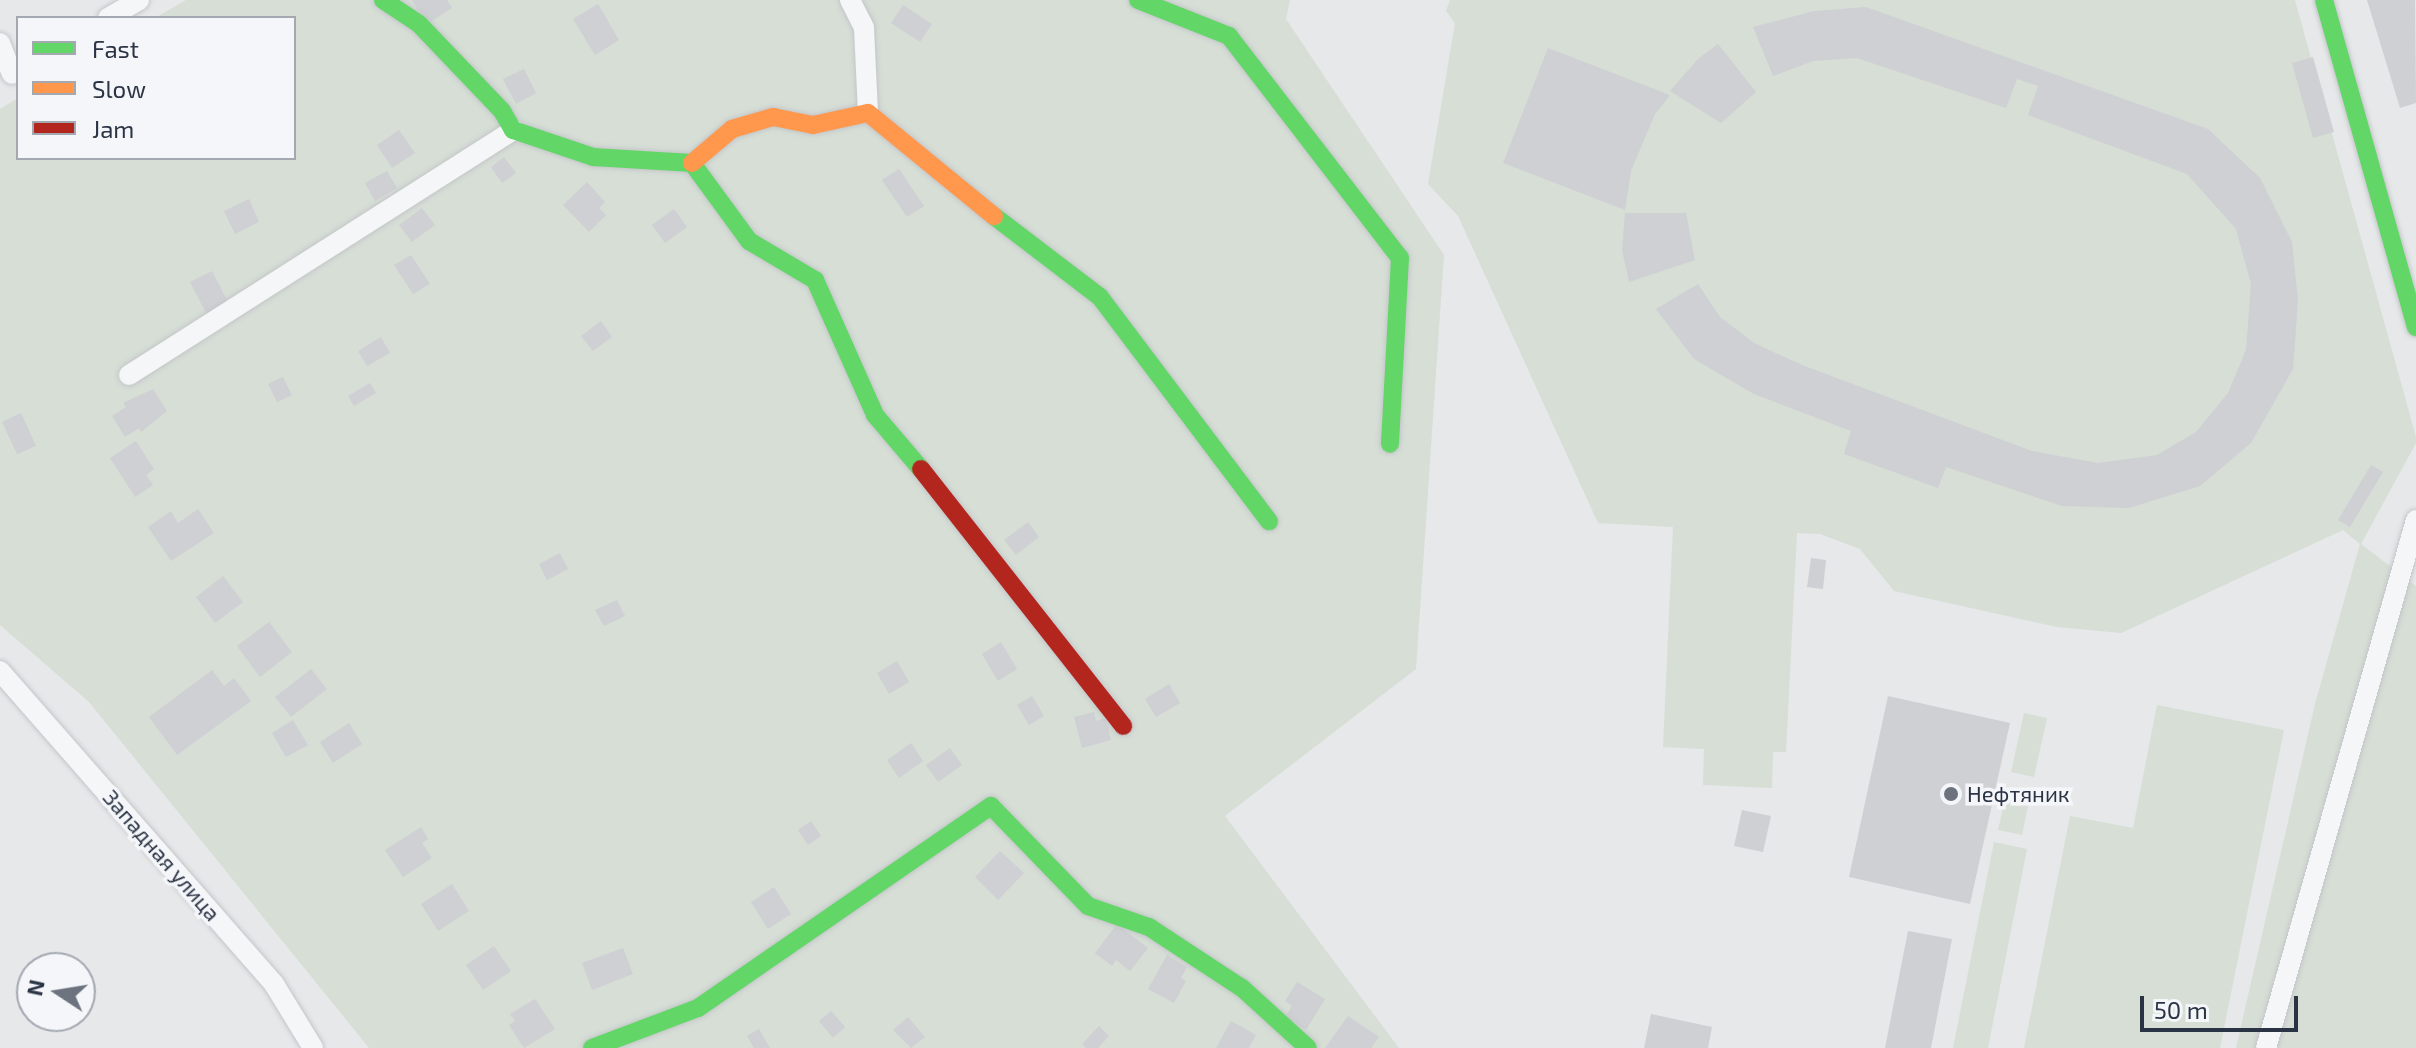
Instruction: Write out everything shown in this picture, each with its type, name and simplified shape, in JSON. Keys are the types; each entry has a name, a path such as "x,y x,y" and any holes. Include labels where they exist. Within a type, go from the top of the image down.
{"street":[{"path":"111,16 139,0"},
{"path":"383,0 419,24 502,111 513,130 593,157 692,163 732,129 773,117 813,125 868,113"},
{"path":"850,0 864,28 868,113 1100,297 1269,521"},
{"path":"1138,0 1229,36 1400,258 1390,444"},
{"path":"2324,0 2416,327"},
{"path":"0,43 10,76"},
{"path":"129,375 513,130"},
{"path":"692,163 749,241 815,280 875,415 959,513 1123,726"},
{"path":"2266,1048 2416,520"},
{"name":"Западная улица","path":"0,671 274,984 313,1048"},
{"path":"592,1048 698,1008 991,806 1088,906 1149,927 1242,988 1308,1048"}],"shaded area":[{"path":"186,0 1290,0 1286,19 1444,255 1416,669 1225,816 1399,1048 369,1048 89,702 0,625 0,109 16,99 16,160 296,160 296,16 158,16"},
{"path":"1450,0 2295,0 2416,437 2416,443 2361,544 2416,586 2416,1048 2236,1048 2315,704 2360,544 2343,530 2121,633 2057,627 1894,591 1860,549 1820,534 1797,533 1786,752 1773,752 1772,788 1703,785 1704,749 1663,747 1673,527 1598,523 1458,216 1428,184 1455,23 1446,11"},
{"path":"2157,705 2284,730 2220,1048 2024,1048 2070,816 2133,828"},
{"path":"2024,713 2047,718 2034,777 2011,772"},
{"path":"2007,791 2030,796 2022,835 1998,830"},
{"path":"1994,842 2027,849 1988,1048 1953,1048"}],"building":[{"path":"412,0 447,0 452,8 427,24"},
{"path":"2367,0 2415,0 2416,103 2400,108"},
{"path":"598,4 619,40 595,55 573,19"},
{"path":"903,5 932,24 920,42 891,23"},
{"path":"1866,7 2208,129 2260,178 2292,242 2298,300 2293,369 2251,443 2200,486 2129,508 2062,506 1946,467 1938,488 1844,454 1851,431 1754,394 1694,359 1656,309 1698,284 1720,317 1754,343 1802,365 2032,451 2098,463 2157,455 2196,432 2228,393 2246,350 2251,284 2236,229 2187,174 2028,115 2038,86 2017,79 2006,108 1857,58 1813,61 1773,76 1753,27 1814,11"},
{"path":"1718,44 1756,92 1721,123 1670,91 1698,59"},
{"path":"1548,48 1670,95 1655,114 1631,171 1625,210 1503,163"},
{"path":"2313,57 2334,132 2313,138 2292,63"},
{"path":"524,69 536,93 516,104 503,79"},
{"path":"399,130 415,153 392,168 377,145"},
{"path":"504,157 516,173 502,183 491,167"},
{"path":"899,169 924,206 907,217 882,180"},
{"path":"387,171 397,188 375,201 365,183"},
{"path":"587,182 605,202 599,208 606,215 589,232 563,205"},
{"path":"249,199 259,222 235,234 224,211"},
{"path":"422,208 435,225 412,242 399,225"},
{"path":"674,209 687,227 665,243 652,225"},
{"path":"1625,213 1686,213 1695,260 1629,282 1622,250"},
{"path":"411,255 430,284 413,294 394,265"},
{"path":"212,271 229,304 207,315 190,282"},
{"path":"601,321 612,337 593,351 581,336"},
{"path":"381,337 390,353 367,366 358,351"},
{"path":"283,377 292,395 277,402 268,384"},
{"path":"370,383 376,393 354,406 348,396"},
{"path":"153,389 167,411 141,432 139,428 125,437 112,416 126,407 123,403"},
{"path":"21,413 36,446 17,454 2,422"},
{"path":"136,441 154,469 146,475 153,485 135,497 110,458"},
{"path":"2371,465 2383,472 2350,527 2338,520"},
{"path":"198,509 214,533 171,561 148,527 171,511 178,523"},
{"path":"1028,522 1039,537 1016,555 1004,540"},
{"path":"560,553 568,569 547,580 539,564"},
{"path":"1811,558 1826,560 1823,589 1807,587"},
{"path":"223,576 243,602 215,623 196,597"},
{"path":"617,600 625,616 604,626 595,610"},
{"path":"269,622 292,652 260,677 237,646"},
{"path":"1001,642 1017,669 998,681 982,654"},
{"path":"897,661 909,682 889,694 877,673"},
{"path":"311,669 327,689 291,717 275,697"},
{"path":"212,670 224,686 234,678 251,701 177,755 149,717"},
{"path":"1169,684 1180,703 1156,717 1145,699"},
{"path":"1032,696 1044,716 1029,725 1017,705"},
{"name":"Нефтяник","path":"1888,696 2010,723 1970,904 1849,877"},
{"path":"1094,712 1096,721 1106,718 1111,740 1082,748 1074,717"},
{"path":"293,720 308,745 286,757 272,733"},
{"path":"349,723 362,744 333,763 320,742"},
{"path":"911,743 923,761 899,778 887,760"},
{"path":"950,748 962,765 938,782 926,765"},
{"path":"1742,810 1771,816 1763,852 1734,846"},
{"path":"811,821 821,836 808,845 798,830"},
{"path":"421,827 428,839 422,843 432,858 403,877 385,850"},
{"path":"1000,851 1024,873 998,900 975,877"},
{"path":"452,884 469,911 438,931 421,904"},
{"path":"774,887 791,914 768,929 751,902"},
{"path":"1117,924 1148,948 1130,971 1116,960 1112,966 1095,953"},
{"path":"1908,931 1952,939 1931,1048 1885,1048"},
{"path":"494,946 511,971 483,990 466,965"},
{"path":"623,948 633,974 592,990 582,963"},
{"path":"1167,955 1187,967 1181,978 1186,981 1174,1003 1148,989"},
{"path":"1297,982 1325,999 1306,1030 1285,1017 1292,1006 1285,1001"},
{"path":"535,999 555,1029 524,1048 509,1025 515,1021 510,1014"},
{"path":"831,1011 845,1027 833,1038 819,1021"},
{"path":"1651,1014 1712,1027 1708,1048 1644,1048"},
{"path":"1348,1016 1379,1037 1371,1048 1325,1048"},
{"path":"908,1017 925,1037 911,1048 893,1030"},
{"path":"1231,1021 1256,1035 1249,1048 1216,1048"},
{"path":"1099,1026 1109,1036 1098,1048 1086,1048 1082,1044"},
{"path":"759,1029 770,1048 754,1048 747,1036"}],"traffic: fast":[{"path":"383,0 419,24 502,111 513,130 593,157 692,163 749,241 815,280 875,415 921,469"},
{"path":"1138,0 1229,36 1400,258 1390,444"},
{"path":"2324,0 2416,327"},
{"path":"994,216 1100,297 1269,521"},
{"path":"592,1048 698,1008 991,806 1088,906 1149,927 1242,988 1308,1048"}],"traffic: slow":[{"path":"692,163 732,129 773,117 813,125 868,113 994,216"}],"traffic: jam":[{"path":"921,469 1123,726"}],"place":[{"name":"Нефтяник","path":"1951,794"}]}
